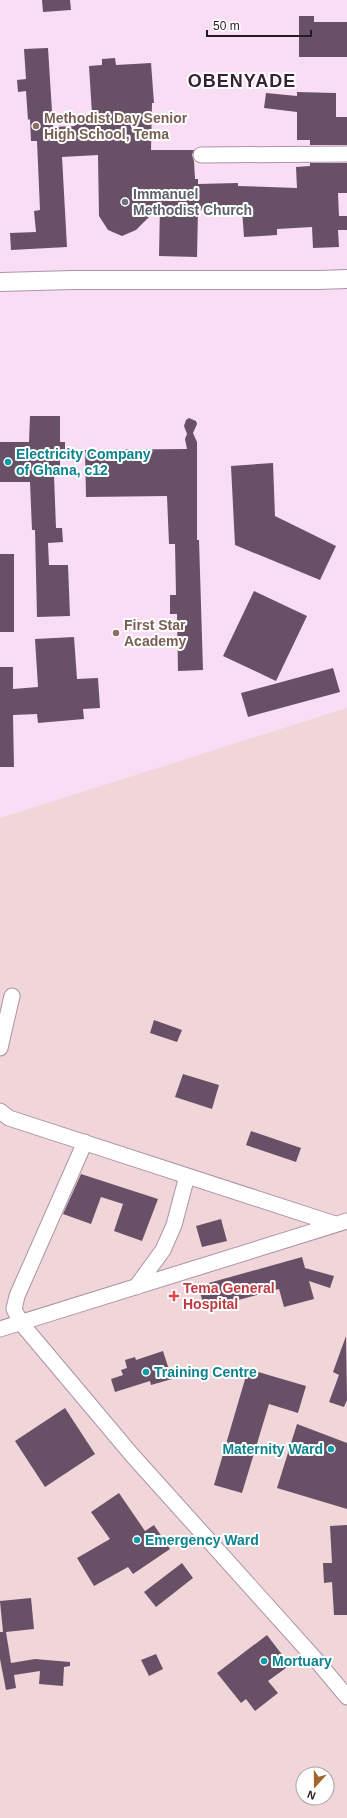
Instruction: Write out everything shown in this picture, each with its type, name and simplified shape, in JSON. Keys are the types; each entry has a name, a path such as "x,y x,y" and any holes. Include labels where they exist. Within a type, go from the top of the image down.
{"street":[{"path":"201,155 347,154"},
{"path":"0,282 73,280 347,279"},
{"path":"0,1048 12,996"},
{"path":"0,1111 9,1118 188,1176 341,1222"},
{"path":"85,1142 17,1296 14,1309 21,1324 132,1455 317,1660 347,1697"},
{"path":"136,1287 163,1250 174,1225 188,1176"},
{"path":"0,1329 21,1324 341,1222"}],"shaded area":[{"name":"Tema General Hospital","path":"347,708 347,1818 0,1818 0,818"}],"building":[{"path":"42,0 70,0 71,10 43,12"},
{"path":"299,16 314,16 314,22 347,22 347,57 299,57"},
{"path":"48,48 53,127 75,126 74,115 92,114 89,66 102,65 102,59 115,58 116,65 151,63 154,103 152,103 151,150 194,150 192,155 194,161 195,179 198,179 198,184 238,183 238,186 297,188 296,167 310,166 310,163 347,163 347,193 338,193 339,216 347,216 347,230 338,230 339,247 313,248 312,227 277,229 277,235 244,237 242,209 198,210 197,257 159,256 160,206 136,230 122,236 108,230 99,216 98,155 62,157 67,247 11,250 10,233 36,232 34,211 40,210 37,141 31,141 26,91 18,92 17,80 26,79 24,49"},
{"path":"297,92 336,93 336,117 347,117 347,145 310,145 310,140 297,140 297,112 264,108 266,93 297,96"},
{"path":"30,416 60,416 60,442 65,442 65,455 60,455 60,476 54,476 56,528 62,528 63,542 48,543 49,565 68,565 70,616 37,617 35,530 32,530 30,482 0,482 0,442 29,442"},
{"path":"189,418 196,421 197,424 193,433 197,442 197,540 199,540 203,670 178,671 177,614 170,614 170,595 176,595 175,544 169,544 167,496 86,497 85,450 187,449 185,439 187,434 184,426 186,420"},
{"path":"273,463 275,516 336,546 320,580 235,545 231,466"},
{"path":"0,554 14,554 14,632 0,632"},
{"path":"254,591 307,616 276,681 223,656"},
{"path":"74,637 77,679 98,678 100,708 83,709 84,719 38,723 37,714 13,715 14,767 0,767 0,667 13,667 13,689 38,687 35,639"},
{"path":"333,668 340,692 248,717 241,693"},
{"path":"154,1020 182,1030 177,1042 150,1033"},
{"path":"183,1074 219,1085 212,1109 175,1097"},
{"path":"251,1131 301,1148 296,1162 246,1145"},
{"path":"81,1174 158,1199 142,1241 114,1231 123,1204 101,1197 91,1224 63,1214"},
{"path":"221,1219 227,1241 202,1247 196,1226"},
{"path":"302,1257 305,1268 334,1276 330,1288 309,1281 314,1299 284,1307 279,1289 205,1309 198,1286"},
{"path":"346,1336 347,1400 344,1407 329,1402 339,1375 333,1372"},
{"name":"Training Centre","path":"163,1351 172,1379 151,1385 150,1381 115,1392 111,1379 123,1375 121,1370 127,1368 125,1360 135,1357 136,1360"},
{"path":"248,1369 306,1386 298,1413 269,1404 242,1493 214,1485"},
{"path":"65,1408 95,1454 45,1487 15,1441"},
{"path":"297,1424 347,1443 347,1509 277,1488"},
{"name":"Emergency Ward","path":"119,1493 145,1531 154,1525 170,1549 133,1574 128,1567 94,1586 77,1558 110,1539 91,1512"},
{"path":"347,1525 347,1615 334,1615 332,1582 324,1583 323,1563 332,1563 330,1526"},
{"path":"182,1563 193,1578 156,1607 144,1592"},
{"path":"31,1598 34,1629 6,1632 11,1663 35,1659 70,1662 70,1666 64,1667 63,1686 39,1684 40,1671 14,1675 16,1688 6,1690 0,1659 0,1632 3,1632 0,1601"},
{"path":"267,1635 290,1665 268,1681 278,1693 255,1711 246,1699 241,1703 217,1673"},
{"path":"156,1654 163,1669 149,1676 141,1660"}],"place":[{"name":"Methodist Day Senior High School, Tema","path":"36,126"},
{"name":"Immanuel Methodist Church","path":"125,202"},
{"name":"Electricity Company of Ghana, c12","path":"8,462"},
{"name":"First Star Academy","path":"116,633"},
{"name":"Tema General Hospital","path":"174,1296"},
{"name":"Training Centre","path":"146,1372"},
{"name":"Maternity Ward","path":"331,1449"},
{"name":"Emergency Ward","path":"137,1540"},
{"name":"Mortuary","path":"264,1661"}],"district":[{"name":"OBENYADE","path":"242,81"}]}
